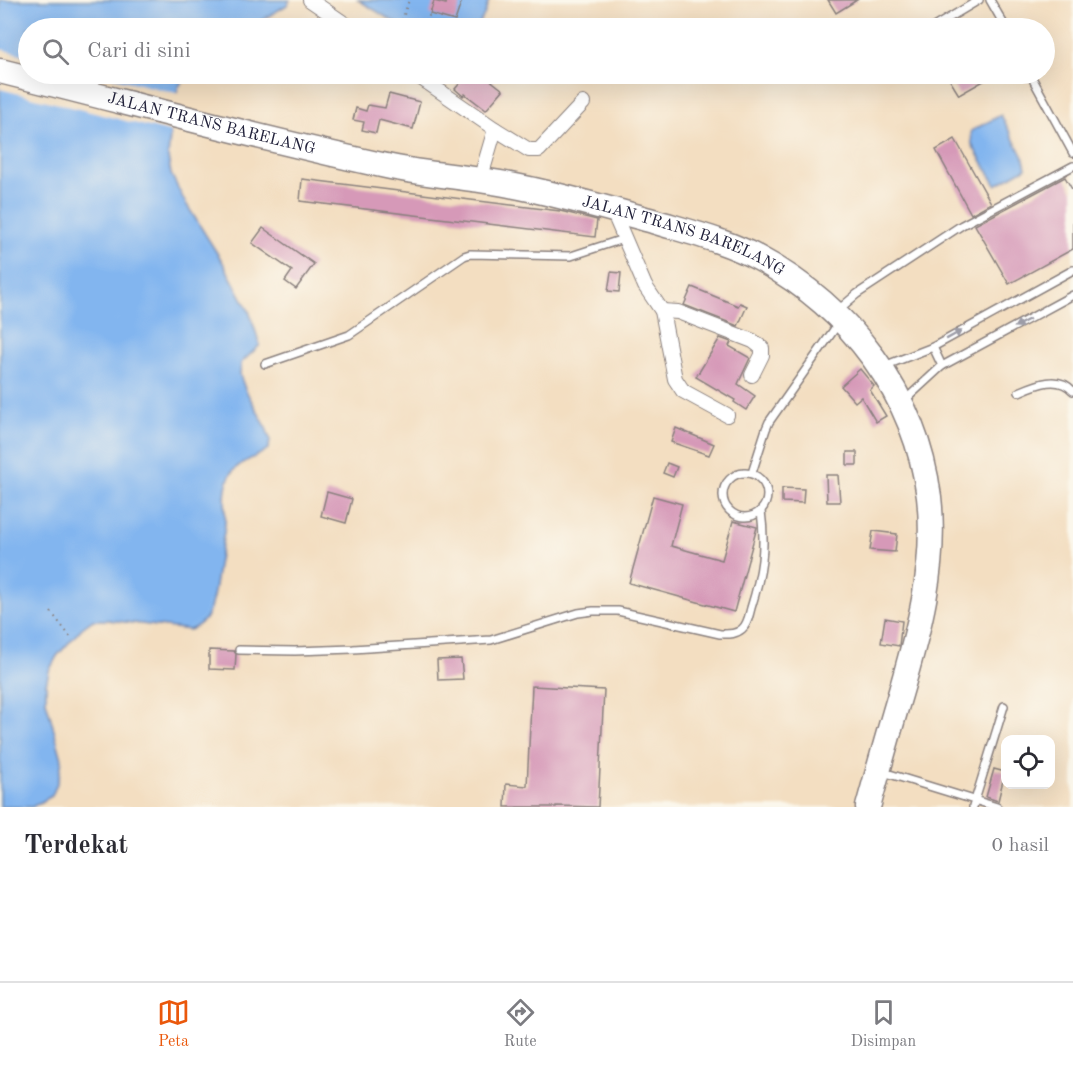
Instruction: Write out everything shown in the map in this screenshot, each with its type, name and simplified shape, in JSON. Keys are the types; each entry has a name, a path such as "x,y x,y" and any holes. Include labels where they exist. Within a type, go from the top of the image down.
{"highway":[{"name":"JALAN TRANS BARELANG","path":"0,71 18,76"},
{"name":"JALAN TRANS BARELANG","path":"52,84 396,168 545,192 612,209 689,232 759,258 795,281 838,316 881,367 901,404 925,473 929,500 931,545 926,596 916,641 868,807"}],"street":[{"path":"310,0 336,18"},
{"path":"430,84 529,150 539,150 583,103"},
{"path":"480,180 495,129"},
{"path":"612,209 645,286 662,311 678,385 683,391 727,415"},
{"path":"662,311 678,312 759,345 762,348 762,355 752,375"}],"lane":[{"path":"949,18 979,0"},
{"path":"990,0 1000,18"},
{"path":"1035,84 1073,153"},
{"path":"752,473 769,422 838,316 857,294 962,225 1073,166"},
{"path":"265,364 349,334 464,256 470,254 572,256 623,239"},
{"path":"881,367 933,347 1073,270"},
{"path":"901,404 942,366 1073,295"},
{"path":"933,347 942,366"},
{"path":"1019,392 1040,383 1050,382 1068,386 1073,391"},
{"path":"744,472 759,477 764,483 768,497 761,511 747,517 739,517 727,509 723,489 730,477 744,472"},
{"path":"239,650 353,649 491,640 593,610 618,611 732,635 746,624 760,580 764,549 761,511"},
{"path":"974,804 1004,706"},
{"path":"878,770 974,804 997,807"}],"path":[{"path":"403,18 409,0"},
{"path":"428,18 434,1"},
{"path":"51,612 72,639"}],"water":[{"path":"0,0 290,0 287,5 266,18 18,18 18,84 181,84 173,104 168,157 171,174 249,311 260,345 241,363 240,375 270,439 269,448 236,468 227,483 225,528 211,606 203,621 190,630 108,620 93,620 82,628 57,656 49,671 46,684 46,701 62,759 59,778 52,796 32,807 0,807"},
{"path":"358,0 489,0 482,18 388,18"},
{"path":"1001,115 1024,159 1026,168 996,185 972,145 971,131"}],"pier":[{"path":"0,49 18,54 18,84 140,84 180,94 176,104 173,133 0,89"}],"building":[{"path":"447,0 462,0 456,18 430,14 434,1 446,4"},
{"path":"828,0 857,0 836,13"},
{"path":"459,84 495,84 503,90 486,110 455,89"},
{"path":"952,84 978,84 959,95"},
{"path":"389,94 420,102 413,129 379,120 376,133 362,130 364,122 353,120 356,108 366,111 368,105 385,108"},
{"path":"955,139 991,203 971,214 936,150"},
{"path":"1065,177 1073,191 1073,249 1009,284 975,225"},
{"path":"302,179 560,211 597,220 595,237 300,201"},
{"path":"263,228 314,264 296,289 285,281 292,271 252,243"},
{"path":"611,272 621,273 619,292 608,291"},
{"path":"692,287 738,306 740,303 747,306 738,326 684,305"},
{"path":"720,338 731,342 729,346 750,358 738,384 755,396 746,410 734,402 735,400 696,377"},
{"path":"860,369 874,386 870,390 886,416 876,422 861,397 855,402 841,386"},
{"path":"676,428 714,444 709,455 671,442"},
{"path":"847,452 857,452 857,465 847,465"},
{"path":"667,463 677,467 673,477 663,473"},
{"path":"826,475 838,475 840,502 827,502"},
{"path":"782,488 804,489 803,503 782,502"},
{"path":"327,492 352,499 346,523 321,516"},
{"path":"653,496 682,504 671,546 722,560 733,521 757,527 734,612 629,583"},
{"path":"873,531 897,534 895,552 870,550"},
{"path":"885,618 902,621 899,646 881,643"},
{"path":"209,650 234,651 236,654 235,670 209,669"},
{"path":"461,659 463,679 438,680 437,660"},
{"path":"532,686 604,690 598,807 505,807 506,784 527,786"},
{"path":"994,769 1001,771 998,801 986,797"}]}
